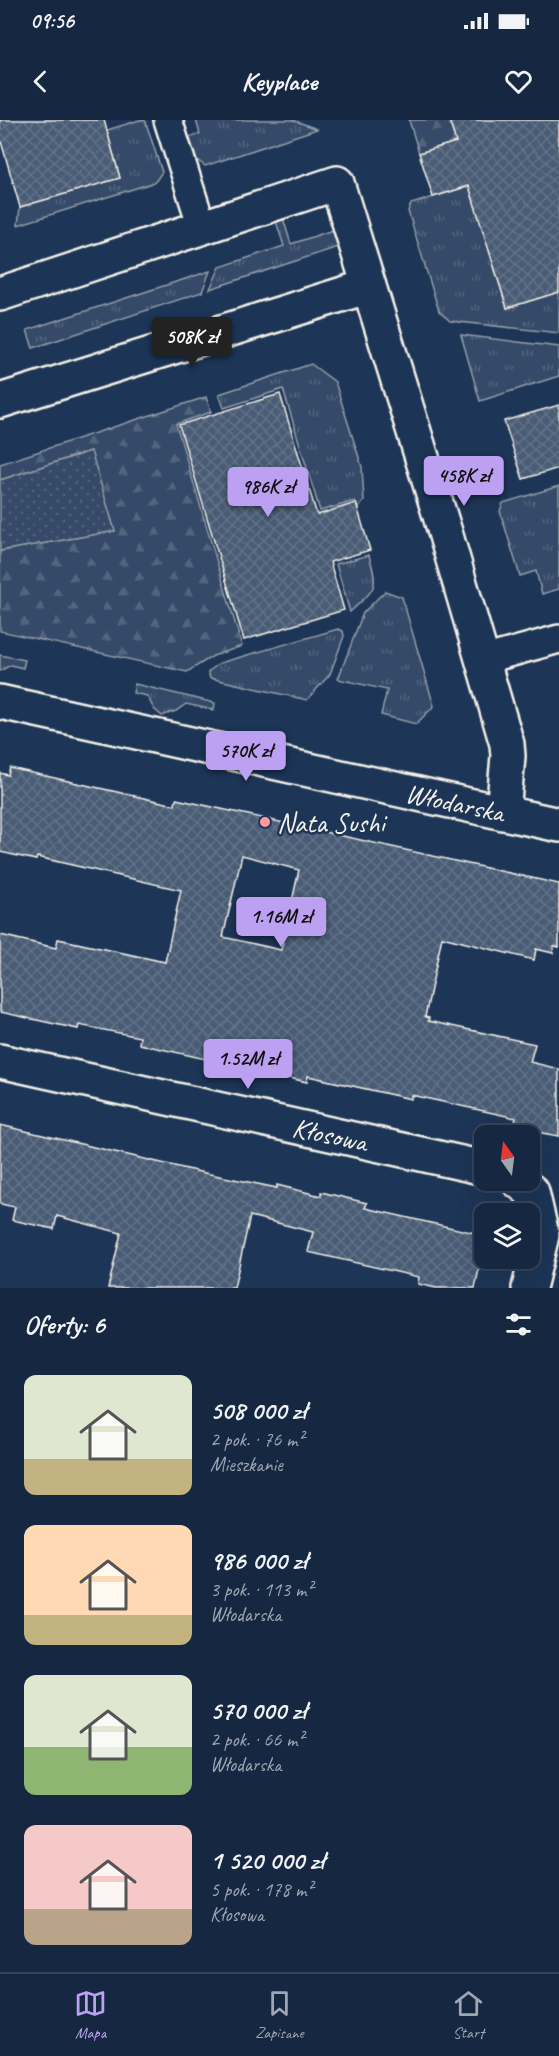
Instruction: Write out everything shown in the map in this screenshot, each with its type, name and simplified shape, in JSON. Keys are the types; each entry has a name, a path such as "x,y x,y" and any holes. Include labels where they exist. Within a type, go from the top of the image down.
{"street":[{"path":"168,120 202,227"},
{"path":"0,294 338,183 507,744 503,813"},
{"path":"0,401 369,286"},
{"path":"483,660 559,639"},
{"name":"Włodarska","path":"0,702 559,825"},
{"name":"Kłosowa","path":"0,1061 474,1166"},
{"path":"529,1288 542,1234 531,1191"}],"green space":[{"path":"145,120 162,172 155,182 18,225 20,207 120,178 107,130"},
{"path":"196,120 293,120 317,129 205,166 196,159 189,137 200,134"},
{"path":"409,120 449,120 456,142 419,153"},
{"path":"469,186 507,308 559,292 559,333 450,321 439,311 408,211 411,204"},
{"path":"282,215 291,244 333,230 338,247 210,289 220,267 284,246 275,218"},
{"path":"210,271 202,292 33,348 27,330"},
{"path":"461,335 559,347 559,376 480,401"},
{"path":"311,364 335,382 362,467 364,501 358,509 355,501 320,511 283,389 224,408 219,394"},
{"path":"206,397 211,412 176,424 242,646 213,656 187,672 0,631 0,551 115,531 90,451 0,480 0,464"},
{"path":"91,451 115,531 0,551 0,480"},
{"path":"559,486 559,589 542,594 536,571 520,576 500,511 503,503"},
{"path":"369,555 374,575 373,587 350,612 336,564"},
{"path":"385,591 402,597 434,706 416,724 381,715 387,690 338,679 363,613"},
{"path":"338,629 343,631 344,636 330,674 307,700 210,678 208,672 220,663"},
{"path":"0,655 25,660 23,668 11,665 0,671"},
{"path":"135,684 215,703 214,710 186,704 162,716 154,709 147,696 133,693"}],"building":[{"path":"0,120 104,120 120,178 20,207 0,138"},
{"path":"449,120 559,120 559,292 507,308 469,186 433,197 419,153 456,142"},
{"path":"280,394 317,515 356,503 370,550 330,562 344,610 244,640 179,425"},
{"path":"559,405 559,468 523,479 504,421"},
{"path":"10,768 175,805 176,799 559,884 559,947 554,946 553,953 536,949 534,960 442,937 425,1017 429,1018 428,1021 535,1044 530,1062 559,1069 559,1136 540,1133 540,1125 515,1125 516,1118 411,1095 411,1099 308,1076 307,1082 139,1044 140,1037 79,1025 78,1029 0,1012 0,935 56,948 58,939 165,962 181,890 37,857 36,860 0,852 0,773 8,775","holes":["242,855 299,870 281,950 223,937"]},
{"path":"0,1125 200,1172 277,1188 277,1185 321,1196 321,1192 367,1203 365,1208 474,1233 474,1269 479,1269 475,1288 436,1288 418,1284 419,1277 308,1252 313,1232 250,1216 234,1288 108,1288 121,1233 57,1216 54,1229 12,1220 15,1207 0,1204"}],"place":[{"name":"Nata Sushi","path":"265,822"}]}
